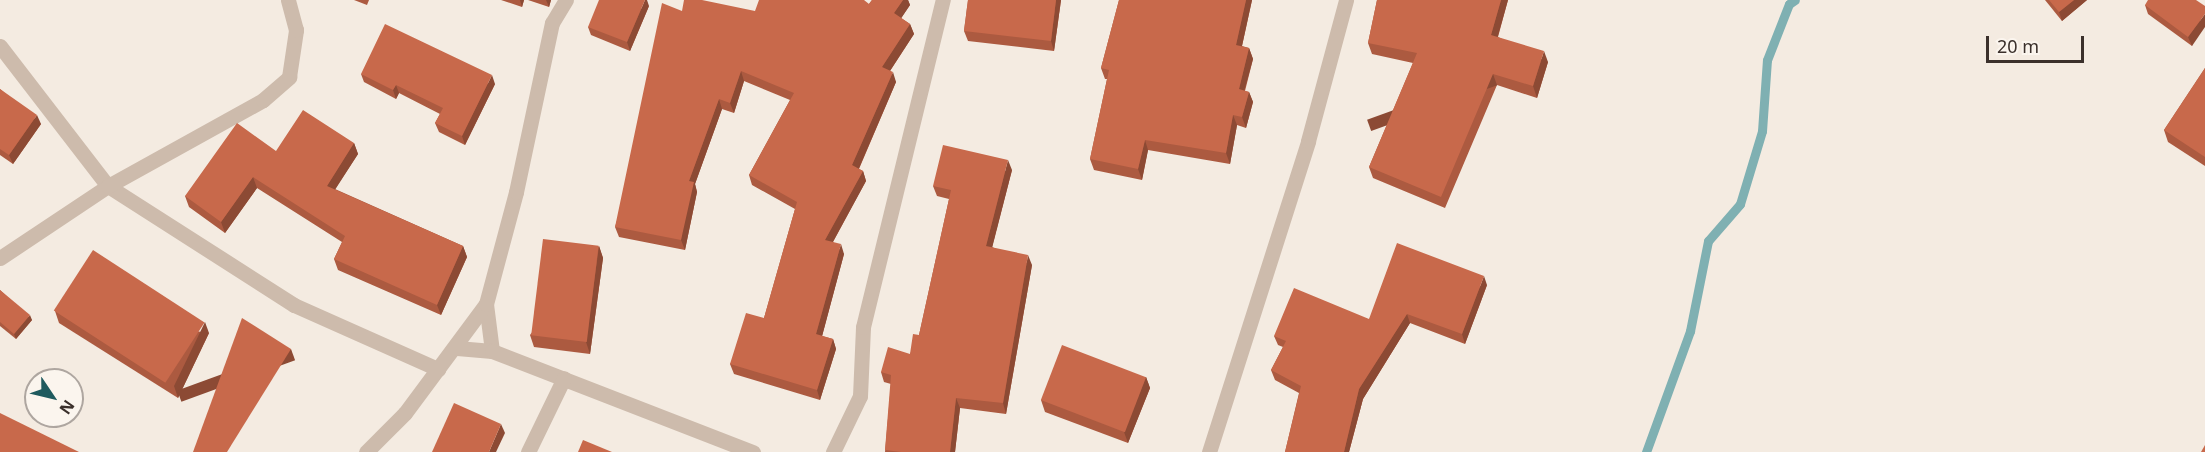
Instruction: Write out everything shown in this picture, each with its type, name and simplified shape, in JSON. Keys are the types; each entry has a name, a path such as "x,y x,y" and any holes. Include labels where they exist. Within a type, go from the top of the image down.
{"street":[{"path":"0,258 108,186 263,100 290,77 296,30 288,0"},
{"path":"366,452 405,413 457,348 486,304 516,192 552,23 566,0"},
{"path":"833,452 860,396 868,305 943,0"},
{"path":"1209,452 1308,141 1346,0"},
{"path":"0,46 108,186 294,305 438,369"},
{"path":"486,304 492,351"},
{"path":"457,348 492,351 753,452"},
{"path":"528,452 564,378"}],"building":[{"path":"599,0 645,0 627,42 588,27"},
{"path":"684,0 702,0 755,11 759,0 864,0 869,4 872,0 903,0 894,13 910,24 882,67 893,72 852,165 863,171 825,240 841,244 816,334 833,339 817,390 730,364 746,313 764,318 797,202 749,175 794,93 741,71 730,103 719,99 689,181 694,182 681,240 615,227 662,3 682,11"},
{"path":"968,0 1056,0 1051,41 964,31"},
{"path":"1119,0 1246,0 1236,45 1249,48 1239,89 1249,92 1242,117 1233,115 1226,153 1145,140 1138,169 1090,159 1109,70 1101,68"},
{"path":"1377,0 1501,0 1491,35 1544,51 1533,86 1493,74 1441,197 1369,167 1417,53 1368,43"},
{"path":"2049,0 2074,0 2059,12"},
{"path":"2148,0 2196,0 2205,6 2205,14 2188,37 2145,5"},
{"path":"385,24 492,75 462,136 435,123 443,108 396,85 393,90 361,74"},
{"path":"2205,68 2205,157 2164,130"},
{"path":"0,89 37,115 9,155 0,149"},
{"path":"303,110 354,143 327,186 463,246 437,305 334,259 345,236 253,177 221,222 185,196 237,123 276,151"},
{"path":"943,145 1008,160 986,246 1028,255 1003,403 956,398 950,452 885,450 891,375 881,372 888,347 910,354 913,334 919,335 951,190 933,186"},
{"path":"543,239 599,246 587,342 531,335"},
{"path":"1397,243 1484,276 1462,334 1407,314 1359,389 1344,452 1285,452 1301,386 1271,370 1286,341 1274,336 1294,288 1369,319"},
{"path":"93,250 205,322 165,383 54,310"},
{"path":"0,290 30,315 14,334 0,322"},
{"path":"242,318 291,349 227,452 193,452"},
{"path":"1062,345 1146,377 1125,432 1041,400"},
{"path":"454,403 501,424 489,452 432,452"},
{"path":"0,413 24,425 24,428 30,428 79,452 0,452"},
{"path":"583,440 612,452 578,452"}],"waterway":[{"path":"1646,452 1690,331 1708,241 1740,204 1762,131 1767,60 1789,4 1795,0"}]}
